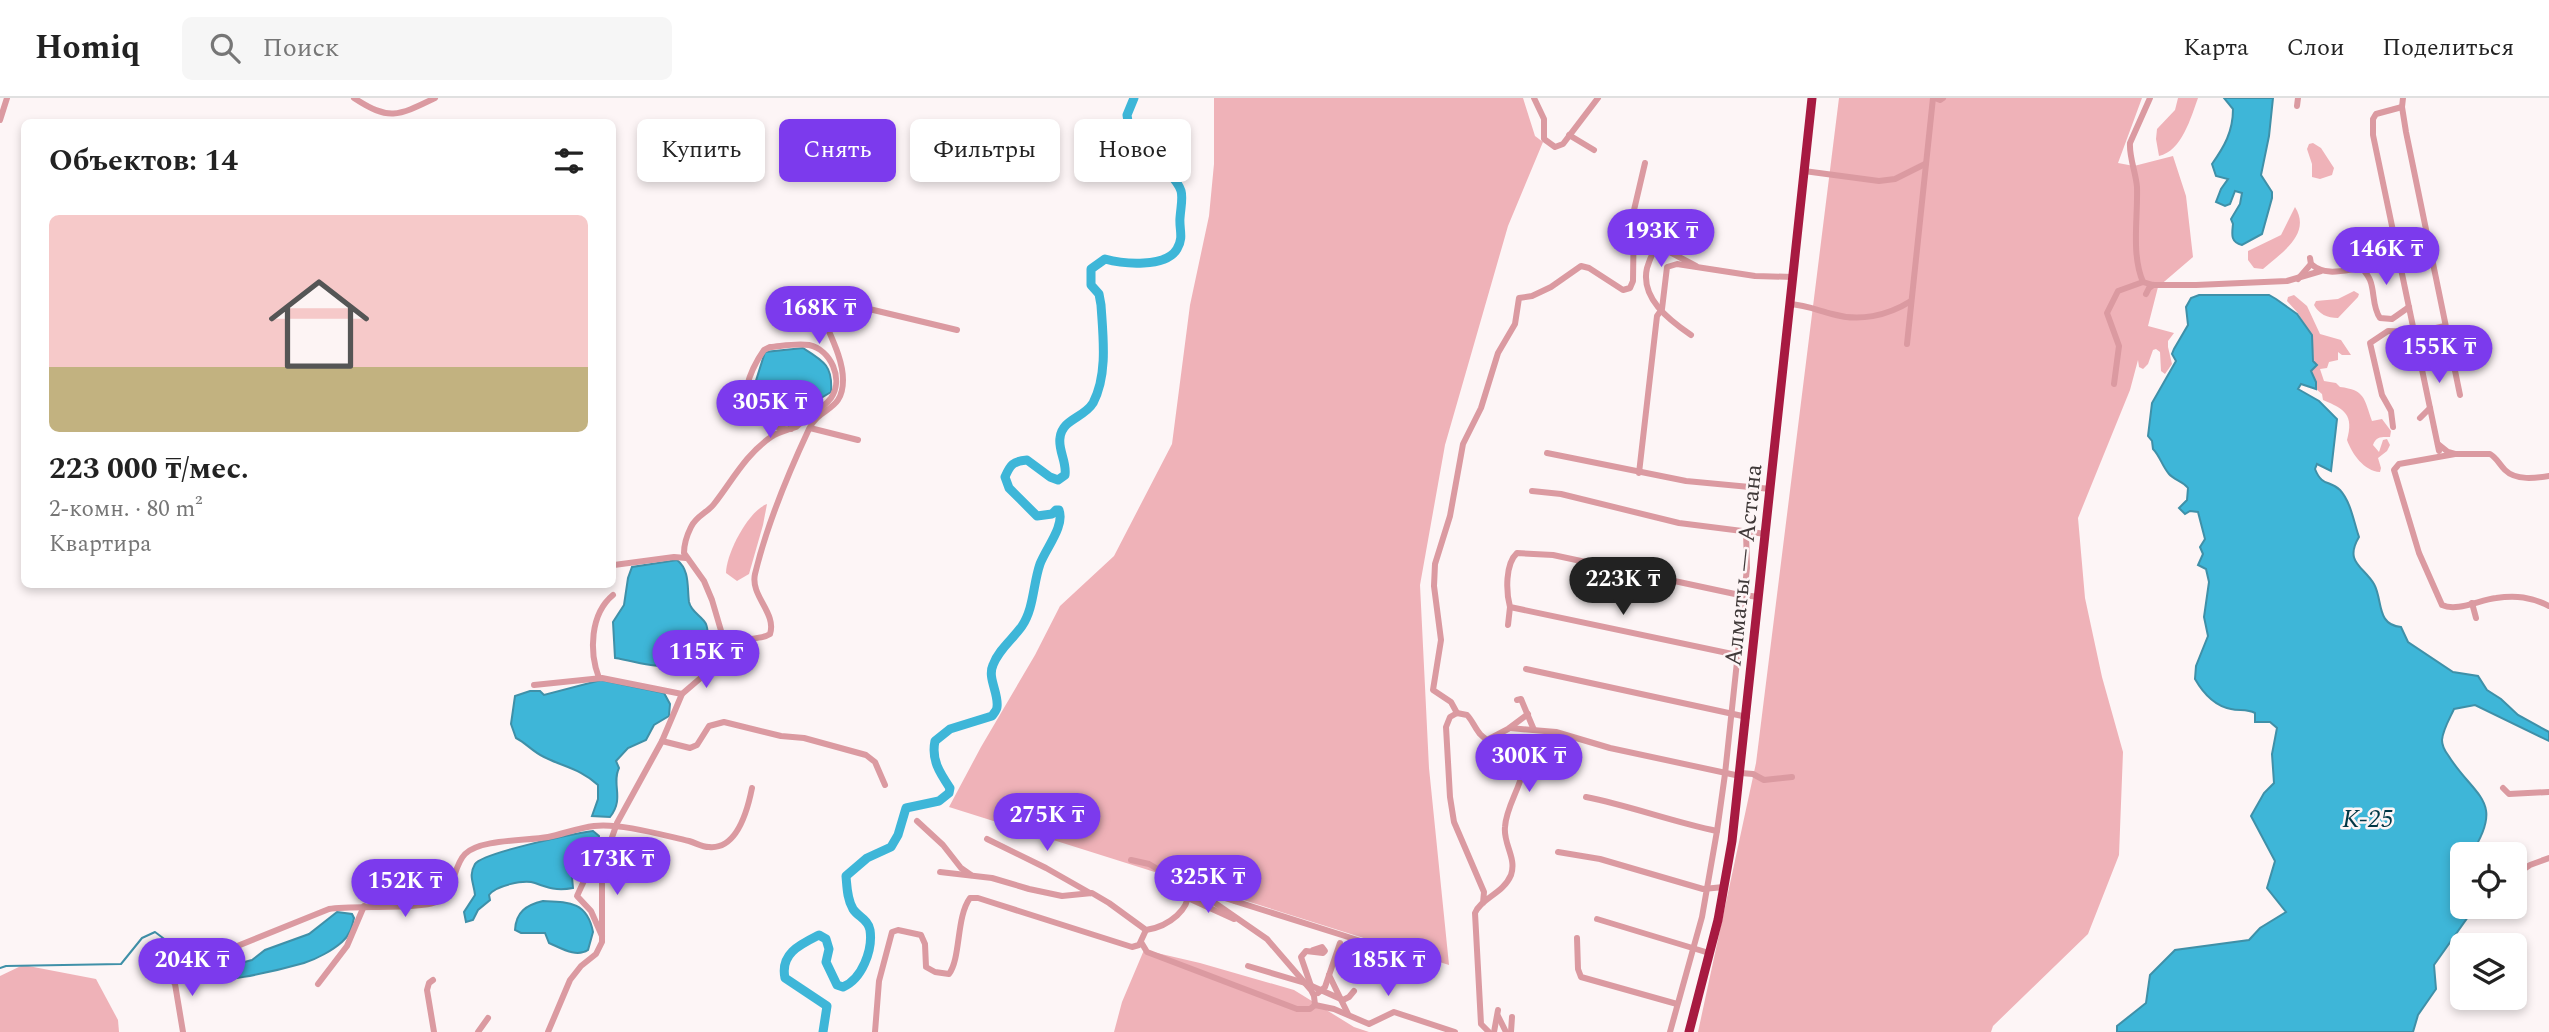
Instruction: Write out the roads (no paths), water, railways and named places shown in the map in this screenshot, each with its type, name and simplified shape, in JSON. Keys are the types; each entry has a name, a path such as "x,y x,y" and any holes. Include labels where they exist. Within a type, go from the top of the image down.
{"highway":[{"name":"Алматы — Астана","path":"1689,1032 1724,887 1732,841 1810,98"}],"street":[{"path":"0,120 7,98"},
{"path":"354,98 377,112 387,114 405,111 435,98"},
{"path":"1534,98 1543,113 1544,139 1555,147 1563,144 1598,98"},
{"path":"1907,345 1934,98 1943,98"},
{"path":"2143,282 2137,247 2136,176 2129,149 2150,98"},
{"path":"2403,98 2402,107 2460,395"},
{"path":"2402,107 2381,111 2375,115 2373,135 2439,447 2455,454"},
{"path":"1569,135 1594,149"},
{"path":"1457,713 1451,702 1433,691 1440,640 1434,586 1435,564 1450,516 1463,444 1484,401 1498,353 1515,324 1518,300 1551,287 1581,266 1598,273 1623,290 1628,290 1633,281 1634,210 1645,163"},
{"path":"1804,171 1880,181 1895,178 1925,164"},
{"path":"1691,335 1656,304 1646,289 1645,278 1649,261 1655,251 1662,249 1697,267"},
{"path":"2357,256 2371,283 2376,313 2380,318 2388,320"},
{"path":"1633,258 1649,261"},
{"path":"2298,279 2311,261 2321,271"},
{"path":"1639,473 1657,316 1662,309 1667,267 1674,264 1768,278 1793,277"},
{"path":"2114,384 2119,346 2107,313 2118,291 2143,282 2153,285 2249,284 2298,279 2321,271 2362,268"},
{"path":"2146,294 2148,288 2153,285"},
{"path":"548,1032 570,980 581,966 596,954 603,937 604,855 615,827 662,741 682,694 721,660 751,639 765,638 770,634 771,623 754,585 754,579 778,498 810,428 817,418 840,400 844,382 839,358 816,297 843,299 865,308 957,330"},
{"path":"1790,304 1805,304 1841,316 1865,318 1891,311 1911,301"},
{"path":"2393,427 2391,411 2382,395 2370,343 2384,332 2388,320 2409,307"},
{"path":"2384,332 2414,332 2445,326"},
{"path":"721,660 723,645 719,620 704,581 686,558 684,548 695,520 712,506 741,465 772,436 791,429 829,401 836,386 834,369 827,356 807,345 770,347 764,350 746,391 755,411 766,423 772,436"},
{"path":"2420,418 2430,408"},
{"path":"766,423 780,429 791,429"},
{"path":"810,428 858,440"},
{"path":"2549,476 2528,478 2510,474 2494,456 2486,452 2455,454 2399,464 2394,470 2420,553 2442,605 2452,608 2496,597 2516,596 2530,598 2549,606"},
{"path":"1547,453 1639,473 1709,484 1771,489"},
{"path":"1532,491 1561,494 1679,523 1766,534"},
{"path":"1670,1032 1707,890 1717,831 1746,572 1746,531"},
{"path":"1508,625 1510,563 1517,553 1523,552 1553,555 1743,596 1759,602"},
{"path":"616,565 674,557 686,558"},
{"path":"1746,572 1762,573"},
{"path":"599,678 593,649 595,626 597,615 613,595"},
{"path":"1742,605 1759,602"},
{"path":"2472,603 2476,618"},
{"path":"1510,607 1735,653 1754,649"},
{"path":"1526,670 1747,717"},
{"path":"534,685 554,682 563,684 571,680 599,678 682,694"},
{"path":"1517,700 1521,699 1534,730"},
{"path":"1483,903 1484,892 1457,831 1452,808 1447,727 1450,717 1457,713 1467,715 1478,733 1518,761 1523,771 1505,827 1513,860 1511,875 1502,888 1483,903 1475,914 1482,1024 1492,1032 1498,1013 1508,1032"},
{"path":"1487,740 1510,728 1528,714"},
{"path":"662,741 690,748 696,745 709,726 724,722 781,736 804,738 866,755 875,762 885,785"},
{"path":"1510,728 1562,734 1610,748 1725,774 1753,774 1764,780 1792,777"},
{"path":"183,1032 175,984 170,977 175,972 329,909 433,903 440,900 449,889 461,858 468,851 482,845 544,838 598,826 689,841 707,848 719,846 744,822 752,788"},
{"path":"2503,788 2509,794 2549,792"},
{"path":"1586,797 1622,804 1680,824 1717,831"},
{"path":"917,821 943,845 961,868 973,876"},
{"path":"987,839 1046,867 1110,903 1146,930"},
{"path":"1558,852 1593,858 1707,890 1724,887"},
{"path":"603,937 591,911 577,893 589,870 604,855"},
{"path":"2527,867 2549,858"},
{"path":"1131,860 1149,864 1188,892 1215,903 1267,939 1317,994 1343,1000 1354,991"},
{"path":"940,872 992,878 1062,896 1090,893"},
{"path":"1235,901 1239,896 1240,882"},
{"path":"1188,892 1235,901 1364,942"},
{"path":"1188,892 1195,903 1238,920"},
{"path":"1185,907 1188,892"},
{"path":"875,1032 879,981 892,932 898,930 920,935 925,944 926,967 949,974 954,965 966,904 970,898 978,898 1132,947 1141,942 1146,930 1177,916 1185,907 1195,903"},
{"path":"318,984 347,946 364,906"},
{"path":"1597,919 1709,953"},
{"path":"1577,938 1578,969 1581,977 1677,1004"},
{"path":"1141,942 1147,952 1291,1008 1305,1010 1315,1005 1348,1014 1369,1024 1394,1012 1455,1032"},
{"path":"1315,1005 1317,994 1325,987 1340,943"},
{"path":"1308,985 1301,957 1306,951 1313,950"},
{"path":"1248,966 1308,985"},
{"path":"1329,975 1348,1014"},
{"path":"433,980 427,990 434,1032"},
{"path":"1508,1032 1512,1017"},
{"path":"478,1032 488,1018"}],"water":[{"path":"2224,98 2273,98 2261,175 2272,192 2272,198 2262,234 2242,245 2234,240 2231,219 2240,204 2242,193 2235,191 2230,204 2225,206 2216,202 2228,179 2216,176 2212,164 2230,132 2233,109"},
{"name":"К-25","path":"2199,295 2269,295 2297,314 2312,335 2313,361 2317,365 2311,371 2316,389 2301,384 2298,389 2319,401 2337,419 2331,471 2317,464 2315,469 2323,481 2340,490 2347,500 2359,537 2353,552 2354,558 2374,584 2384,617 2393,625 2401,627 2408,642 2453,672 2478,676 2487,690 2518,715 2549,732 2549,741 2475,705 2454,709 2447,724 2443,746 2482,800 2486,810 2486,822 2478,842 2450,842 2450,919 2466,919 2457,933 2450,933 2450,942 2434,965 2436,989 2418,1015 2413,1032 2117,1032 2117,1026 2146,1003 2150,975 2175,950 2249,940 2260,928 2286,912 2267,888 2275,861 2251,816 2264,793 2274,783 2272,754 2277,728 2270,722 2255,722 2255,713 2220,705 2206,694 2195,679 2196,666 2208,636 2204,617 2209,582 2206,569 2198,565 2203,554 2200,547 2205,539 2198,512 2190,511 2185,514 2179,508 2187,500 2188,488 2167,471 2148,436 2152,403 2176,361 2172,354 2188,325 2186,307 2191,298"},
{"path":"803,348 826,365 831,392 808,406 789,426 769,414 753,390 765,352"},
{"path":"677,560 686,574 690,605 706,624 709,641 689,661 678,665 654,666 615,658 613,622 624,605 632,567"},
{"path":"601,680 664,693 670,704 669,716 654,725 646,740 628,748 616,761 619,768 616,780 617,804 610,817 592,816 598,799 598,785 579,772 536,753 516,738 511,724 515,696 530,691 540,691 544,695"},
{"path":"593,831 599,836 600,850 572,877 573,888 553,888 530,882 503,886 489,895 490,900 478,910 473,920 466,922 464,912 475,895 472,876 475,864 511,849"},
{"path":"543,901 575,905 586,914 593,932 588,950 579,953 568,951 549,943 545,933 521,933 515,930 517,918 523,910"},
{"path":"337,912 352,914 354,918 350,931 338,945 314,959 226,980 196,981 187,978 225,963 237,964 252,960 265,950 309,934"}],"waterway":[{"path":"823,1032 827,1006 785,978 785,963 793,951 819,935 826,939 829,949 826,962 837,985 843,987 856,978 868,955 870,930 851,905 846,876 867,858 891,847 898,835 906,808 939,801 949,793 950,788 935,760 935,741 950,729 992,716 996,709 991,675 993,665 1026,619 1040,564 1057,530 1060,516 1059,510 1037,516 1009,488 1005,477 1013,464 1027,460 1050,477 1058,480 1065,475 1060,443 1062,432 1093,403 1103,368 1101,305 1099,294 1091,285 1091,269 1105,259 1133,263 1154,262 1171,255 1179,245 1182,198 1178,185 1169,173 1139,174 1125,161 1130,135 1127,115 1134,98"},
{"path":"0,968 121,964 142,938 155,932 167,941 169,954 176,960"}]}
